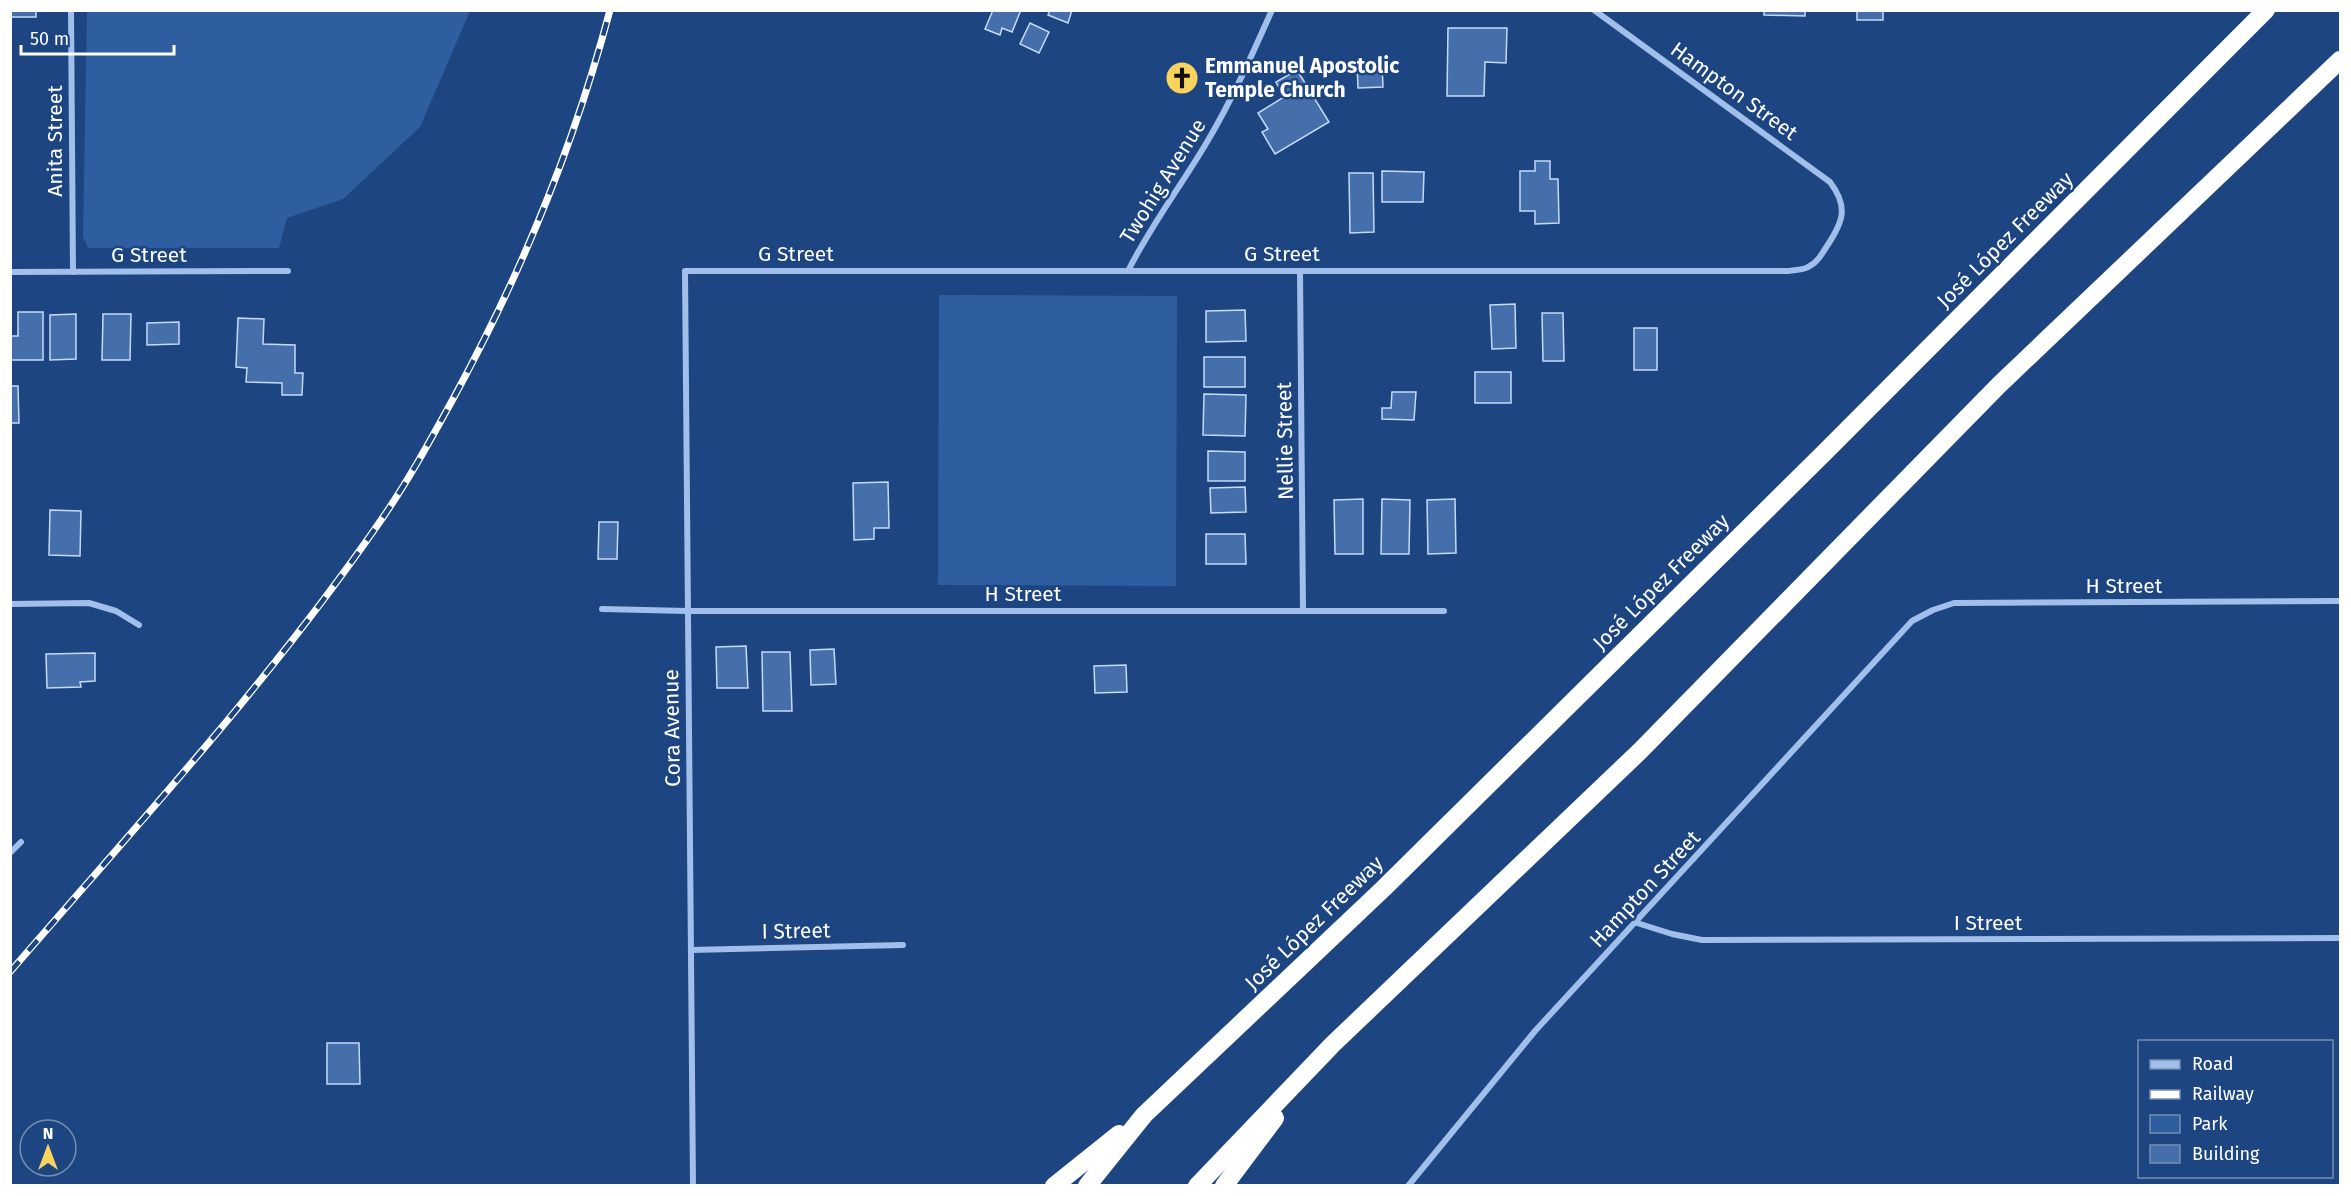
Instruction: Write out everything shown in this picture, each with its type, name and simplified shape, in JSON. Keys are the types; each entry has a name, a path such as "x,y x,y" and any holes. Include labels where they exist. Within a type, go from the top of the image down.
{"highway":[{"name":"José López Freeway","path":"1088,1185 1144,1115 1384,888 1840,437 2266,10"},
{"path":"1197,1185 1314,1064 1640,751 1999,385 2340,60"},
{"path":"1224,1185 1314,1064"},
{"path":"1054,1185 1144,1115"}],"street":[{"name":"Anita Street","path":"71,10 72,272"},
{"name":"Twohig Avenue","path":"1128,271 1157,216 1226,109 1272,10"},
{"name":"Hampton Street","path":"1594,10 1830,182 1840,195 1842,208"},
{"name":"G Street","path":"685,270 1790,270 1808,268 1817,261 1841,225 1842,208"},
{"name":"Cora Avenue","path":"685,270 693,1185"},
{"name":"G Street","path":"10,272 288,271"},
{"name":"Nellie Street","path":"1300,271 1303,611"},
{"name":"H Street","path":"1912,621 1954,603 2340,601"},
{"path":"10,604 89,603 116,611 139,625"},
{"name":"H Street","path":"602,609 1444,611"},
{"name":"Hampton Street","path":"1408,1185 1535,1031 1912,621"},
{"path":"10,853 21,842"},
{"name":"I Street","path":"1637,922 1672,934 1702,940 2340,938"},
{"name":"I Street","path":"691,950 903,945"}],"green space":[{"path":"87,10 470,11 420,127 343,199 287,218 279,248 88,248 83,237"},
{"path":"939,295 1177,296 1176,586 938,585"}],"building":[{"path":"10,10 36,10 36,17 10,17"},
{"path":"993,10 1021,10 1012,32 1002,28 1000,35 985,29"},
{"path":"1050,10 1072,10 1068,23 1048,15"},
{"path":"1764,10 1805,10 1805,16 1764,15"},
{"path":"1857,10 1883,10 1883,20 1857,20"},
{"path":"1030,23 1049,32 1039,53 1020,44"},
{"path":"1448,28 1507,28 1506,63 1485,62 1484,96 1447,96"},
{"path":"1357,63 1382,63 1383,87 1358,88"},
{"path":"1297,70 1329,122 1275,154 1262,132 1268,129 1258,113 1284,97 1276,82"},
{"path":"1535,161 1550,161 1550,179 1558,179 1559,223 1535,224 1535,211 1520,211 1520,171 1535,171"},
{"path":"1382,171 1424,172 1423,202 1382,202"},
{"path":"1349,173 1373,173 1374,232 1350,233"},
{"path":"1515,304 1516,348 1492,349 1490,305"},
{"path":"1245,310 1246,341 1206,342 1206,311"},
{"path":"18,312 43,312 43,360 11,360 11,336 18,336"},
{"path":"1542,313 1563,313 1564,361 1543,361"},
{"path":"76,314 76,359 50,360 50,315"},
{"path":"103,314 131,314 130,360 102,360"},
{"path":"238,318 264,319 263,344 295,345 295,373 303,373 302,395 282,395 282,383 246,382 247,368 236,367"},
{"path":"179,322 179,344 147,345 147,323"},
{"path":"1634,328 1657,328 1657,370 1634,370"},
{"path":"1204,357 1245,357 1245,387 1204,387"},
{"path":"1475,372 1511,372 1511,403 1475,403"},
{"path":"10,386 18,386 19,423 10,423"},
{"path":"1392,392 1416,392 1414,420 1382,419 1382,408 1391,408"},
{"path":"1204,394 1246,395 1245,436 1203,435"},
{"path":"1208,451 1245,452 1245,481 1208,481"},
{"path":"888,482 889,528 874,528 874,539 854,540 853,483"},
{"path":"1245,487 1246,512 1211,513 1210,488"},
{"path":"1363,499 1363,554 1335,554 1334,500"},
{"path":"1382,499 1410,500 1409,554 1381,554"},
{"path":"1455,499 1456,553 1428,554 1427,500"},
{"path":"50,510 81,511 80,556 49,555"},
{"path":"599,522 618,522 617,559 598,559"},
{"path":"1206,534 1245,534 1246,564 1206,564"},
{"path":"746,646 748,688 717,688 716,647"},
{"path":"834,649 836,684 811,685 810,650"},
{"path":"762,652 790,652 792,711 763,711"},
{"path":"95,653 95,681 80,682 81,687 47,688 46,654"},
{"path":"1126,665 1127,692 1095,693 1094,666"},
{"path":"327,1043 359,1043 360,1084 327,1084"}],"railway":[{"path":"10,972 201,752 293,640 399,493 478,353 523,258 580,111 610,10"}],"place":[{"name":"Emmanuel Apostolic Temple Church","path":"1182,78"}]}
